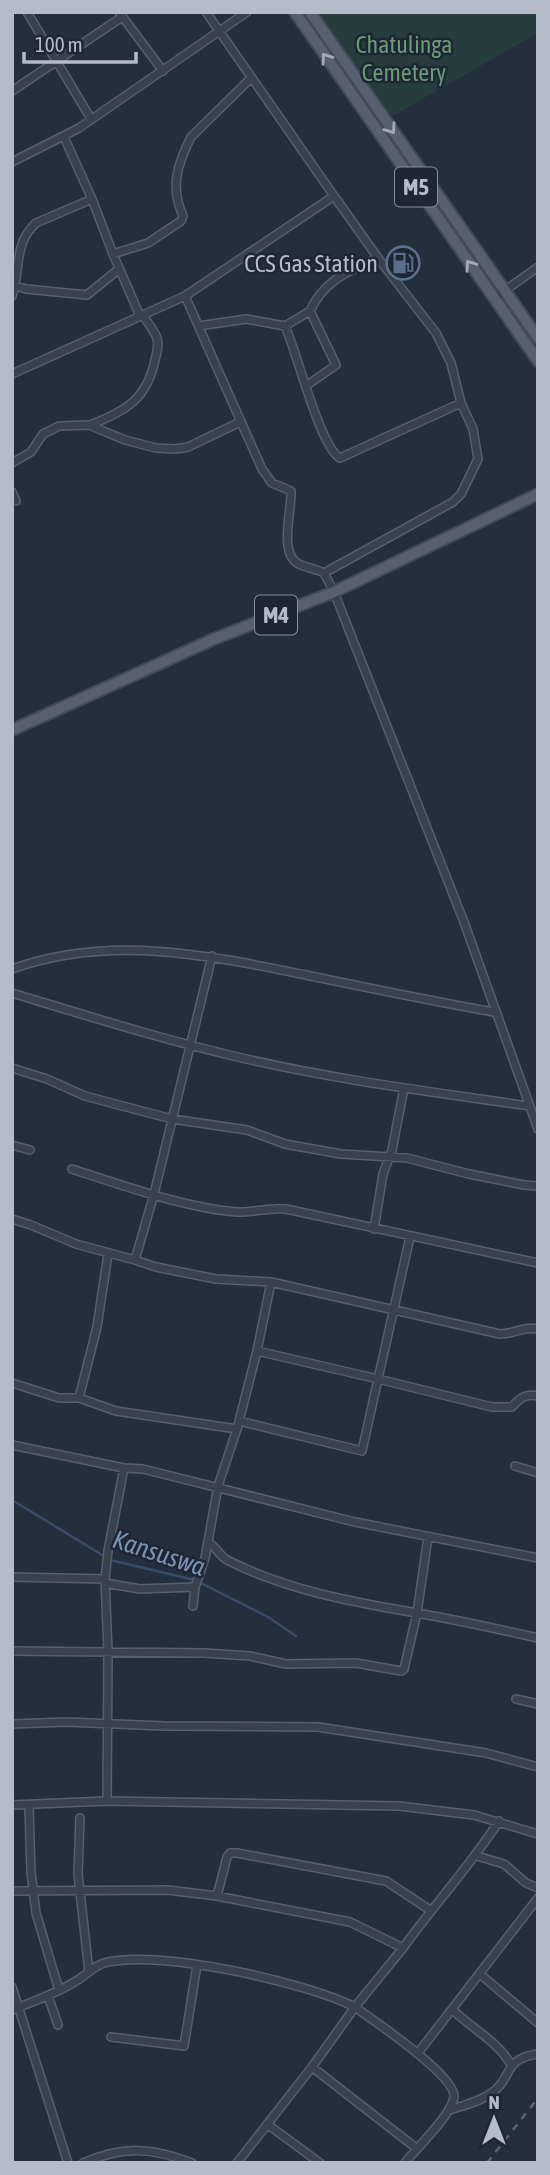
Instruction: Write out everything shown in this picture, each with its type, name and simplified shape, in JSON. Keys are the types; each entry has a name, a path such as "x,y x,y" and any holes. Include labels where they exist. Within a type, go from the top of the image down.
{"main road":[{"name":"M5","path":"295,12 538,361"},
{"name":"M5","path":"310,12 538,338"},
{"name":"M4","path":"12,730 215,639 334,592 538,494"}],"street":[{"path":"27,12 91,119"},
{"path":"206,12 378,258 436,333 452,363 461,403 473,429 478,459 461,494 453,502 324,573"},
{"path":"12,162 91,119 247,12"},
{"path":"12,91 120,15 163,71"},
{"path":"113,254 148,243 181,221 183,216 176,197 176,182 191,137 251,78"},
{"path":"12,463 31,452 43,434 51,429 89,425 131,405 147,386 158,345 155,333 141,315 119,269 64,136"},
{"path":"12,374 185,296 334,196"},
{"path":"12,296 19,249 30,228 92,199"},
{"path":"200,327 246,319 285,326 310,311 318,295 337,277 378,258"},
{"path":"493,299 538,267"},
{"path":"14,285 26,289 86,295 119,269"},
{"path":"185,296 262,469 272,483 291,491 287,547 291,557 298,563 324,573 334,592 464,922 538,1129"},
{"path":"306,386 336,365 310,311"},
{"path":"285,326 329,448 340,458 461,403"},
{"path":"89,425 125,440 156,448 175,449 188,447 240,422"},
{"path":"12,492 16,501"},
{"path":"12,969 71,952 103,949 212,956 494,1012"},
{"path":"135,1260 154,1194 212,956"},
{"path":"12,993 189,1046 288,1068 530,1106"},
{"path":"12,1068 47,1079 85,1096 172,1119 247,1130 303,1148 424,1161 469,1174 538,1186"},
{"path":"374,1230 383,1174 396,1133 404,1088"},
{"path":"12,1145 30,1150"},
{"path":"72,1169 154,1194 238,1212 286,1209 538,1263"},
{"path":"12,1219 108,1254 156,1268 216,1279 271,1282 500,1334 508,1334 520,1328 538,1329"},
{"path":"12,1383 59,1398 79,1398 116,1411 238,1425 362,1451 410,1237"},
{"path":"79,1398 97,1327 108,1254"},
{"path":"193,1606 218,1486 238,1425 271,1282"},
{"path":"257,1351 492,1407 512,1407 520,1398 529,1394 538,1396"},
{"path":"12,1445 124,1468 143,1469 355,1522 538,1558"},
{"path":"515,1466 538,1473"},
{"path":"107,1801 108,1652 105,1581 124,1468"},
{"path":"12,1651 204,1653 250,1656 286,1664 356,1663 398,1672 404,1669 417,1613 428,1537"},
{"path":"208,1542 216,1547 223,1558 288,1584 364,1605 538,1638"},
{"path":"12,1577 105,1581 140,1589 196,1586"},
{"path":"516,1699 538,1704"},
{"path":"12,1724 318,1727 486,1753 538,1767"},
{"path":"12,1805 107,1801 399,1806 474,1815 538,1834"},
{"path":"30,1806 33,1891 43,1940 59,1990"},
{"path":"80,1818 78,1874 89,1972"},
{"path":"237,2163 430,1910 477,1856 499,1821"},
{"path":"216,1896 227,1857 230,1853 237,1853 386,1881 430,1910"},
{"path":"477,1856 504,1864 526,1883 538,1888"},
{"path":"12,1891 168,1890 216,1896 350,1922 403,1948"},
{"path":"418,2053 538,1898"},
{"path":"16,2008 48,1996 99,1964 110,1961 157,1960 197,1965 318,1993 355,2007 418,2053 451,2086 453,2099 449,2110 405,2163"},
{"path":"111,2037 184,2046 197,1965"},
{"path":"480,1974 538,2023"},
{"path":"12,1987 16,2008 68,2163"},
{"path":"48,1996 58,2025"},
{"path":"453,2010 470,2027 491,2040 511,2064"},
{"path":"449,2110 491,2094 501,2085 511,2064 538,2054"},
{"path":"312,2067 416,2148"},
{"path":"267,2124 320,2163"},
{"path":"83,2163 110,2152 125,2150 170,2154 192,2163"}],"green space":[{"name":"Chatulinga Cemetery","path":"316,12 538,12 538,33 389,118"}],"waterway":[{"name":"Kansuswa","path":"12,1500 104,1556"},
{"name":"Kansuswa","path":"110,1560 195,1580 268,1617 296,1636"}],"railway":[{"path":"487,2163 538,2098"}],"place":[{"name":"CCS Gas Station","path":"403,263"}]}
